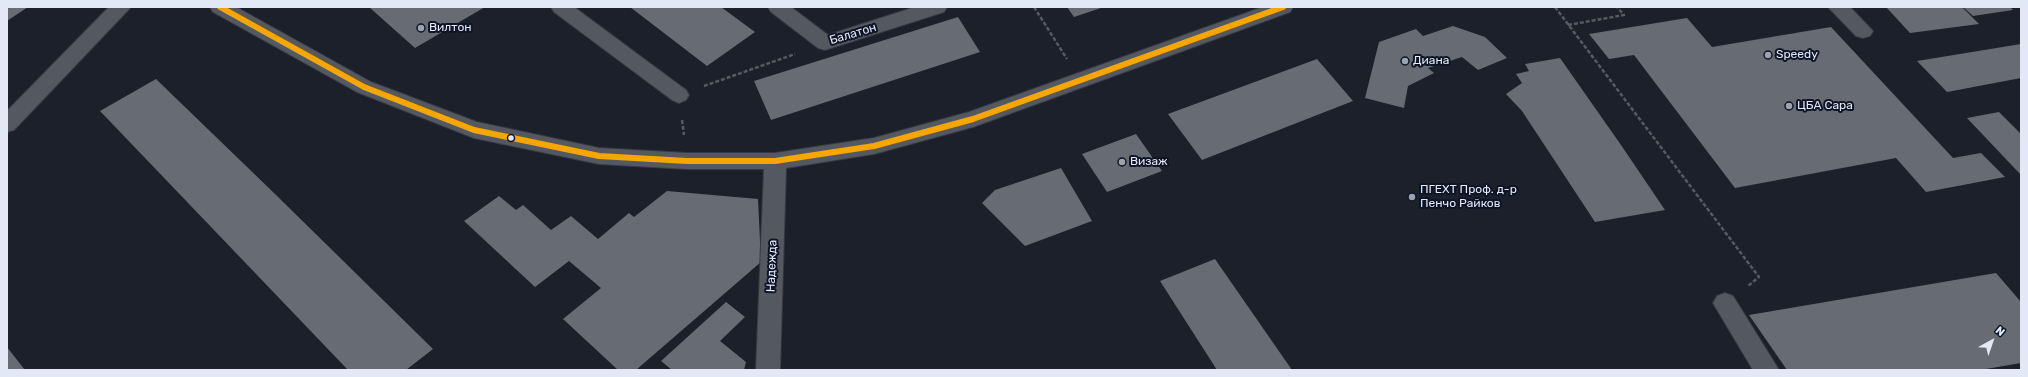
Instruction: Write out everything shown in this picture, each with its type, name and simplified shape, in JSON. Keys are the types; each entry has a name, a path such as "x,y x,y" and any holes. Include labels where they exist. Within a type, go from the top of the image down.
{"street":[{"path":"7,124 120,7"},
{"path":"220,7 364,87 474,130 599,156 687,161 775,161 874,146 973,118 1283,7"},
{"path":"561,7 679,95"},
{"name":"Балатон","path":"778,7 825,43 937,7"},
{"path":"1838,7 1863,31"},
{"name":"Надежда","path":"768,370 775,161"},
{"path":"1726,303 1767,370"}],"path":[{"path":"1034,7 1080,80"},
{"path":"1554,7 1759,278 1726,303"},
{"path":"1568,25 1624,15 1618,7"},
{"path":"687,161 679,95 825,43"}],"building":[{"path":"7,7 28,7 7,21"},
{"name":"Вилтон","path":"369,7 485,7 415,48"},
{"path":"630,7 721,7 755,32 707,66"},
{"path":"1067,7 1104,7 1074,17"},
{"path":"1886,7 1962,7 1979,24 1910,33"},
{"path":"1963,7 2010,7 2013,10 1973,16"},
{"path":"958,17 980,52 771,120 754,81"},
{"name":"ЦБА Сара","path":"1687,18 1712,47 1831,27 1953,158 1981,153 2005,177 1926,192 1896,158 1735,188 1634,55 1609,59 1589,34"},
{"path":"1453,26 1485,37 1507,58 1478,70 1462,57 1428,68 1434,73 1408,86 1404,108 1365,98 1379,42 1416,29 1423,36"},
{"path":"2021,44 2021,78 1947,92 1917,61"},
{"path":"1560,58 1665,210 1595,222 1522,111 1506,94 1522,83 1516,74 1529,71 1525,64"},
{"path":"1317,59 1353,101 1202,160 1168,114"},
{"path":"156,79 433,349 406,370 348,370 100,111"},
{"path":"1999,112 2021,134 2021,175 1967,118"},
{"name":"Визаж","path":"1136,134 1162,171 1107,192 1082,154"},
{"path":"1061,168 1092,221 1025,246 982,203 995,190"},
{"path":"667,191 758,199 761,262 636,370 618,370 563,319 601,288 569,261 535,287 464,221 499,196 516,210 523,205 551,230 571,216 598,239 629,213 634,217"},
{"path":"1215,259 1292,370 1217,370 1160,281"},
{"path":"1996,273 2021,302 2021,363 1980,370 1787,370 1749,315"},
{"path":"726,302 745,317 720,341 746,362 744,370 672,370 661,361"},
{"path":"7,347 21,365 25,370 7,370"}],"transit line":[{"path":"220,7 364,87 474,130 599,156 687,161 775,161 874,146 973,119 1283,7"}],"place":[{"name":"Вилтон","path":"421,28"},
{"name":"Speedy","path":"1768,55"},
{"name":"Диана","path":"1405,61"},
{"name":"ЦБА Сара","path":"1789,106"},
{"name":"Визаж","path":"1122,162"},
{"name":"ПГЕХТ Проф. д-р Пенчо Райков","path":"1412,197"}]}
